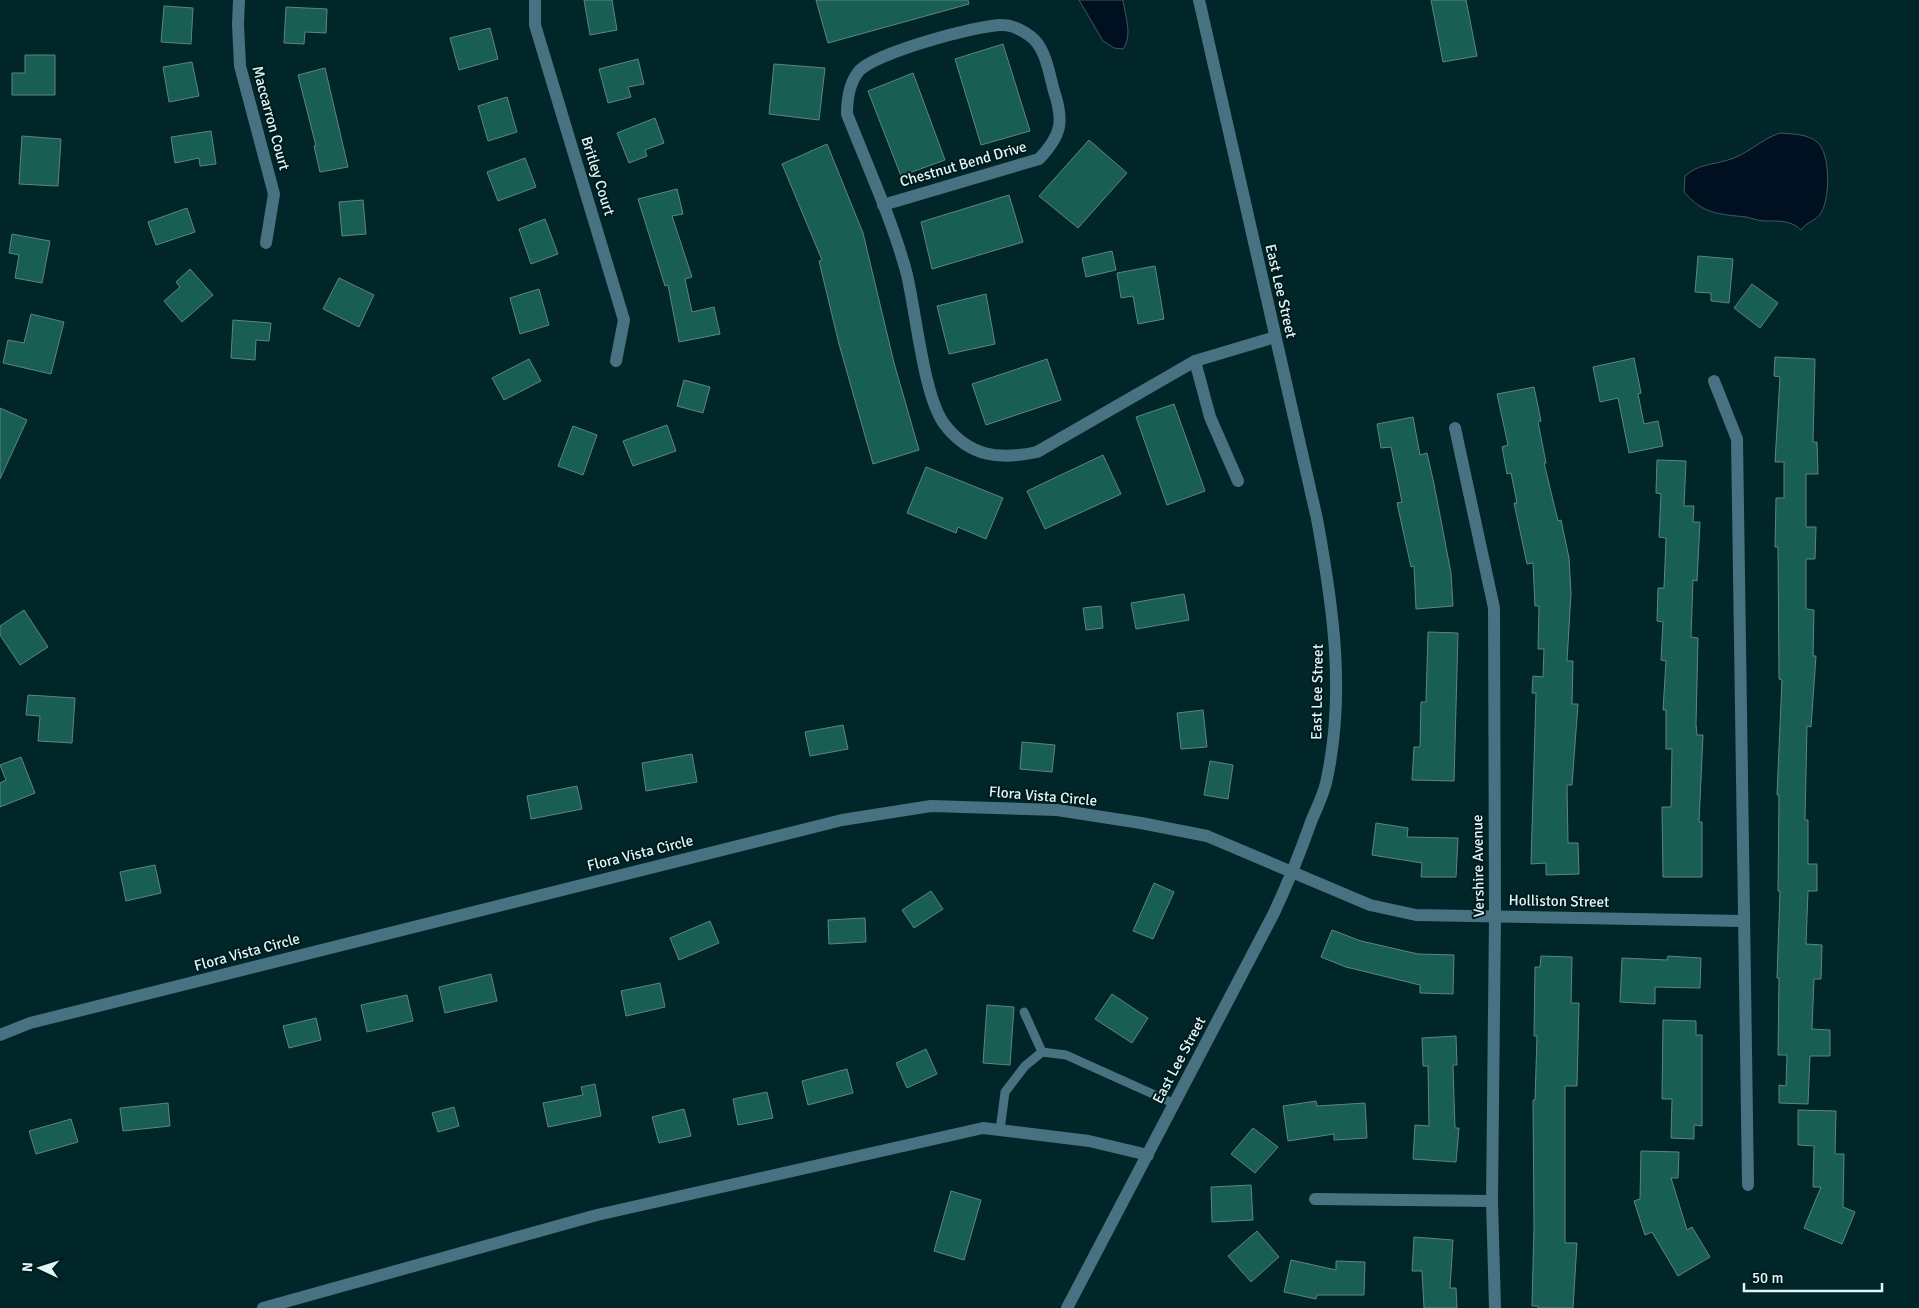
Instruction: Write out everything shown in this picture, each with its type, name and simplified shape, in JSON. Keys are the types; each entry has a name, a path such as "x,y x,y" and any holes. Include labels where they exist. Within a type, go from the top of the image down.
{"street":[{"name":"Maccarron Court","path":"239,0 240,66 274,194 266,243"},
{"name":"Britley Court","path":"535,0 535,25 624,320 616,361"},
{"name":"East Lee Street","path":"1067,1308 1175,1104 1274,913 1293,872 1326,784 1335,724 1336,657 1328,582 1317,519 1200,0"},
{"name":"Chestnut Bend Drive","path":"883,205 1039,159 1053,145 1060,128 1060,111 1042,52 1032,37 1019,28 1004,25 985,27 897,51 873,60 860,71 851,84 847,100 846,114 883,205 906,270 933,401 944,424 961,442 986,455 1012,457 1037,452 1195,361 1275,337"},
{"path":"1195,361 1210,417 1238,482"},
{"path":"1714,381 1737,439 1748,1185"},
{"name":"Vershire Avenue","path":"1455,428 1494,608 1495,916 1492,1201 1495,1308"},
{"name":"Flora Vista Circle","path":"0,1036 30,1023 823,824 931,806 1057,810 1141,823 1207,836 1293,872"},
{"name":"Holliston Street","path":"1293,872 1370,905 1416,915 1743,921"},
{"path":"263,1308 596,1214 982,1128 1089,1141 1148,1155"},
{"path":"1314,1199 1492,1201"}],"lane":[{"path":"1024,1012 1042,1052"},
{"path":"1000,1130 1006,1092 1025,1066 1042,1052 1066,1055 1175,1104"}],"water":[{"path":"1079,0 1123,0 1128,38 1123,49 1114,48 1103,41"},
{"path":"1780,133 1800,135 1813,139 1822,148 1825,156 1828,176 1824,206 1819,216 1801,230 1793,224 1784,222 1762,221 1712,212 1698,205 1684,192 1685,176 1690,172 1700,167 1735,158"}],"building":[{"path":"584,0 612,0 617,30 590,35"},
{"path":"816,0 968,0 969,4 828,43"},
{"path":"1431,0 1466,0 1477,56 1443,62"},
{"path":"164,6 193,8 191,44 161,42"},
{"path":"286,7 327,9 326,33 305,32 304,44 284,43"},
{"path":"490,28 498,59 459,70 450,38"},
{"path":"1003,44 1030,131 981,145 955,59"},
{"path":"25,55 55,55 55,95 12,95 12,73 25,73"},
{"path":"638,59 644,84 628,87 631,97 608,103 599,69"},
{"path":"192,62 199,96 169,102 163,67"},
{"path":"774,64 825,68 819,120 769,114"},
{"path":"325,68 348,167 320,172 314,146 316,146 298,75"},
{"path":"913,73 945,160 901,176 868,91"},
{"path":"507,97 517,132 488,141 478,106"},
{"path":"655,118 664,143 645,150 647,156 629,163 617,133"},
{"path":"211,131 216,164 200,166 199,158 175,163 171,137"},
{"path":"22,136 61,139 58,186 19,184"},
{"path":"1089,140 1127,173 1078,228 1039,196"},
{"path":"827,144 863,233 894,363 919,450 873,464 839,344 819,261 822,260 782,164"},
{"path":"525,158 536,187 498,201 487,172"},
{"path":"677,189 683,214 672,216 692,277 685,279 692,312 714,307 720,334 679,342 668,285 665,286 638,199"},
{"path":"1009,195 1023,242 932,269 921,222"},
{"path":"363,200 366,234 342,236 339,202"},
{"path":"187,208 195,232 156,245 148,222"},
{"path":"545,219 558,254 531,264 519,229"},
{"path":"12,234 50,241 42,283 15,278 19,255 9,253"},
{"path":"1112,251 1116,270 1086,277 1082,258"},
{"path":"1698,256 1733,259 1729,303 1711,301 1711,293 1695,292"},
{"path":"1155,266 1164,319 1138,324 1133,296 1121,298 1117,273"},
{"path":"190,269 213,295 182,322 164,301 180,287 176,282"},
{"path":"339,278 374,295 359,327 323,309"},
{"path":"1752,284 1778,303 1760,328 1734,308"},
{"path":"539,289 549,325 520,334 510,298"},
{"path":"986,294 995,344 949,354 937,306"},
{"path":"31,314 64,322 51,374 3,363 8,340 24,343"},
{"path":"233,320 271,323 269,341 256,340 255,360 231,358"},
{"path":"1775,357 1815,359 1813,442 1817,442 1818,474 1806,474 1806,527 1816,527 1815,559 1806,559 1806,609 1814,610 1813,656 1816,656 1811,727 1807,726 1805,820 1808,820 1808,864 1817,864 1817,891 1808,891 1806,944 1822,945 1821,979 1814,979 1812,1029 1830,1030 1830,1056 1810,1056 1808,1104 1779,1103 1779,1085 1786,1086 1787,1055 1778,1055 1779,978 1777,978 1780,891 1778,891 1779,795 1777,795 1782,680 1779,679 1778,547 1775,547 1776,498 1784,498 1784,462 1775,462 1780,377 1774,376"},
{"path":"1634,358 1641,393 1638,394 1644,424 1658,421 1663,446 1629,453 1618,398 1600,402 1593,367"},
{"path":"529,359 541,381 504,400 492,378"},
{"path":"1047,359 1061,400 986,425 972,384"},
{"path":"684,380 710,387 703,413 677,406"},
{"path":"1534,387 1541,421 1538,422 1546,463 1544,463 1558,521 1561,520 1569,558 1571,593 1567,661 1573,661 1572,704 1578,704 1572,785 1567,785 1568,843 1578,843 1579,874 1546,875 1546,863 1531,864 1536,693 1532,693 1533,676 1543,677 1544,649 1538,649 1539,606 1535,606 1533,563 1527,564 1514,503 1517,503 1511,473 1507,474 1502,447 1508,445 1497,394"},
{"path":"1174,404 1205,491 1167,505 1136,417"},
{"path":"0,408 27,420 0,479"},
{"path":"1413,417 1420,455 1427,453 1434,484 1451,573 1453,606 1416,609 1414,566 1411,567 1397,503 1402,502 1391,447 1381,448 1377,424"},
{"path":"667,425 676,451 633,466 623,441"},
{"path":"573,426 597,435 583,475 558,466"},
{"path":"1103,455 1121,494 1045,529 1027,491"},
{"path":"1657,460 1686,461 1684,506 1694,506 1693,522 1700,522 1697,581 1693,580 1691,637 1698,638 1696,724 1697,735 1703,735 1699,822 1702,822 1702,877 1663,877 1662,807 1671,807 1672,749 1666,749 1666,710 1663,710 1666,661 1661,660 1663,622 1657,621 1658,588 1664,588 1666,538 1659,537 1661,494 1656,493"},
{"path":"926,467 1003,498 986,539 958,527 956,533 907,513"},
{"path":"1184,594 1189,620 1136,629 1131,603"},
{"path":"1101,606 1103,628 1086,630 1083,608"},
{"path":"24,610 48,647 20,665 0,635 0,626"},
{"path":"1428,632 1458,633 1454,781 1412,780 1414,747 1420,747 1421,702 1426,702"},
{"path":"28,695 75,698 72,743 38,741 40,716 26,715"},
{"path":"1203,710 1207,747 1181,749 1177,713"},
{"path":"843,725 848,749 810,756 805,732"},
{"path":"1022,742 1055,745 1052,772 1020,769"},
{"path":"692,754 697,782 646,791 642,763"},
{"path":"21,757 35,793 0,807 0,783 6,780 0,765"},
{"path":"1210,761 1233,765 1228,799 1204,795"},
{"path":"577,786 582,809 531,819 527,796"},
{"path":"1376,823 1408,828 1407,837 1458,838 1456,877 1421,877 1422,863 1372,855"},
{"path":"155,865 161,893 126,901 120,872"},
{"path":"1154,883 1174,892 1153,939 1133,931"},
{"path":"931,891 943,909 914,928 902,910"},
{"path":"865,918 866,942 829,944 828,920"},
{"path":"710,921 719,943 679,960 670,938"},
{"path":"1332,930 1361,941 1418,954 1454,955 1453,994 1420,993 1420,985 1346,967 1321,957"},
{"path":"1541,956 1572,957 1571,1003 1579,1003 1577,1086 1565,1086 1565,1243 1577,1243 1573,1308 1538,1308 1538,1306 1532,1306 1534,1227 1533,1100 1535,1100 1537,1036 1534,1036 1535,967 1540,967"},
{"path":"1668,956 1701,958 1700,988 1655,987 1655,1004 1620,1002 1622,958 1667,960"},
{"path":"491,974 497,1001 445,1013 439,987"},
{"path":"660,983 665,1007 626,1016 621,991"},
{"path":"1112,994 1148,1018 1132,1043 1095,1019"},
{"path":"407,995 413,1021 367,1032 361,1005"},
{"path":"987,1005 1014,1007 1010,1065 983,1063"},
{"path":"316,1018 321,1040 289,1048 283,1026"},
{"path":"1663,1020 1696,1021 1696,1035 1702,1035 1702,1126 1694,1125 1694,1139 1671,1138 1672,1099 1662,1099"},
{"path":"1456,1036 1457,1065 1453,1065 1455,1128 1459,1128 1456,1162 1413,1159 1415,1125 1429,1126 1428,1066 1423,1066 1422,1038"},
{"path":"926,1049 937,1074 907,1088 896,1063"},
{"path":"847,1069 853,1093 808,1105 802,1081"},
{"path":"595,1084 601,1116 548,1127 543,1103 583,1095 581,1087"},
{"path":"767,1092 773,1118 738,1125 733,1099"},
{"path":"1316,1101 1317,1106 1365,1103 1367,1138 1334,1140 1334,1134 1288,1141 1283,1106"},
{"path":"168,1103 170,1126 123,1131 120,1108"},
{"path":"454,1107 459,1126 438,1132 432,1113"},
{"path":"684,1109 691,1136 659,1143 652,1117"},
{"path":"1798,1110 1836,1111 1835,1154 1844,1154 1843,1207 1855,1212 1842,1244 1804,1228 1821,1187 1813,1187 1814,1146 1798,1145"},
{"path":"71,1119 78,1142 36,1154 29,1131"},
{"path":"1253,1128 1278,1147 1255,1173 1231,1154"},
{"path":"1641,1151 1679,1152 1678,1178 1671,1178 1687,1230 1692,1227 1710,1257 1678,1276 1652,1232 1645,1235 1634,1201 1640,1199"},
{"path":"1251,1185 1253,1220 1212,1222 1211,1187"},
{"path":"951,1191 981,1200 964,1260 934,1251"},
{"path":"1257,1231 1279,1257 1251,1282 1228,1256"},
{"path":"1414,1237 1453,1240 1450,1288 1456,1288 1457,1308 1424,1308 1422,1271 1412,1271"},
{"path":"1291,1260 1336,1270 1336,1261 1365,1262 1364,1295 1317,1295 1316,1299 1284,1292"}]}
